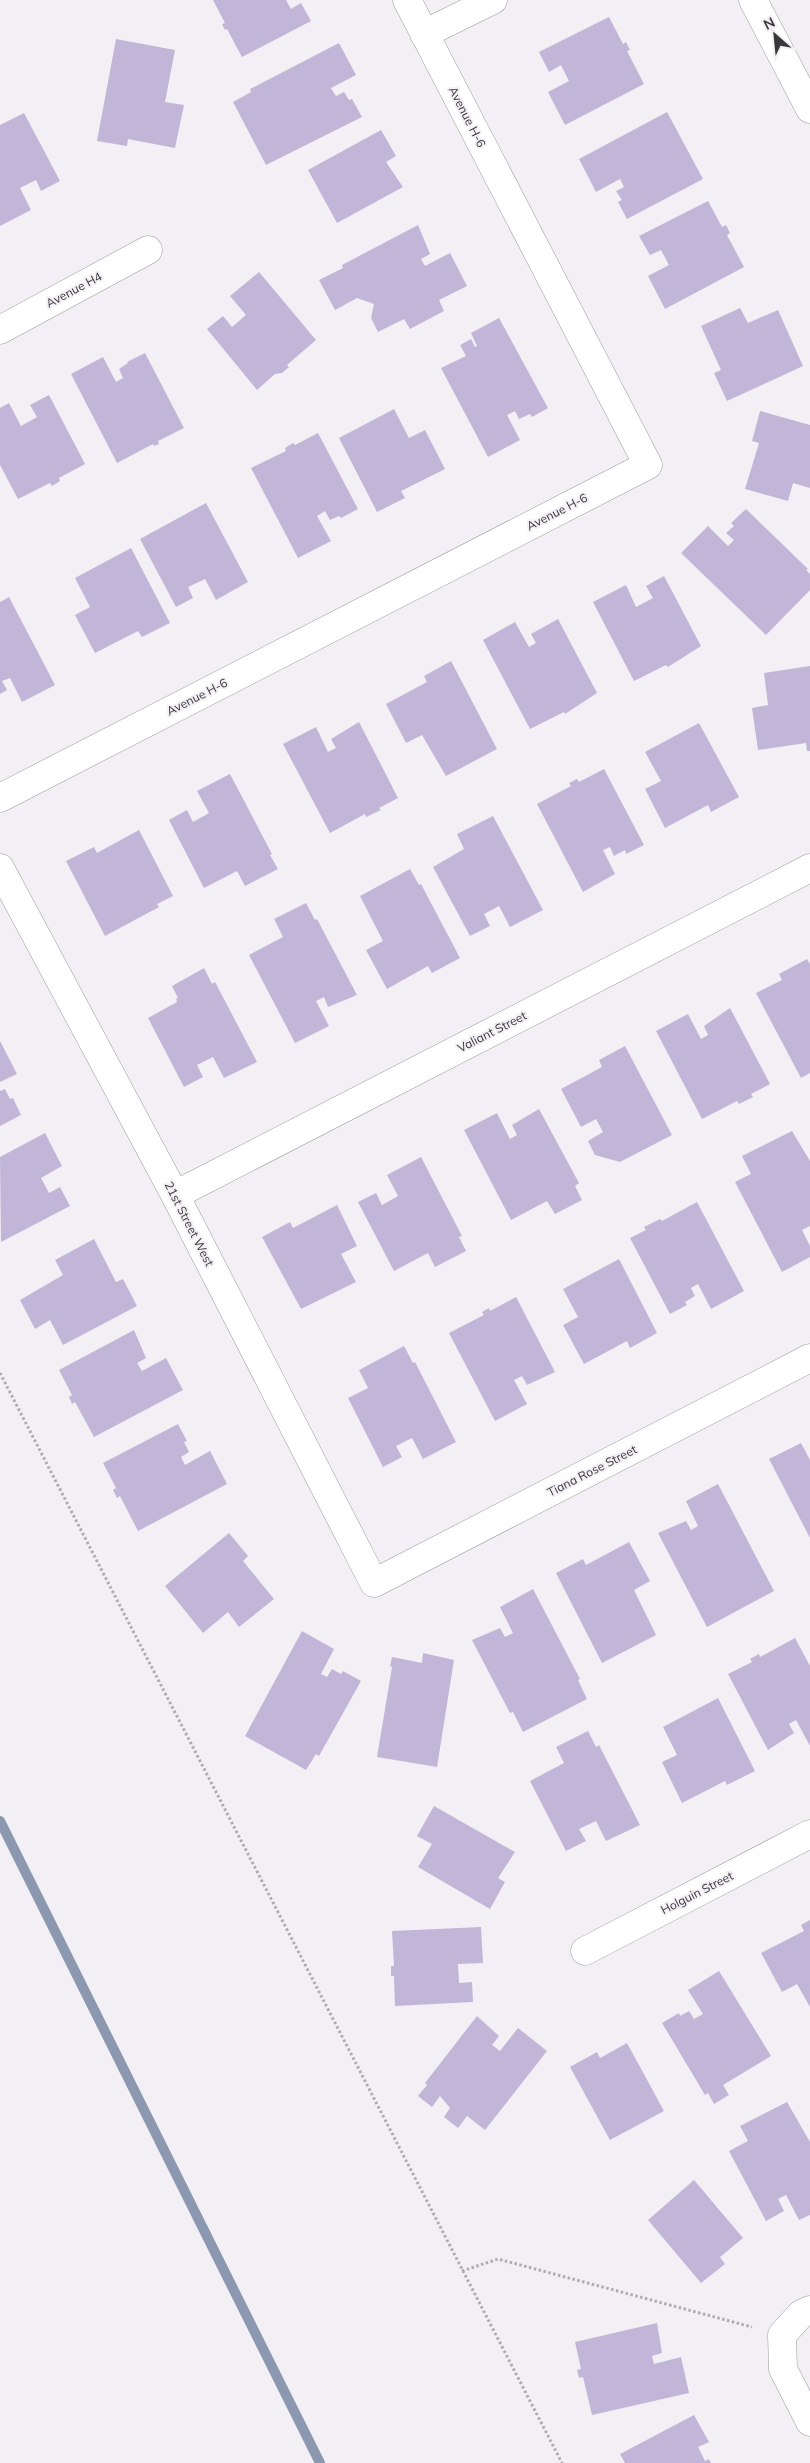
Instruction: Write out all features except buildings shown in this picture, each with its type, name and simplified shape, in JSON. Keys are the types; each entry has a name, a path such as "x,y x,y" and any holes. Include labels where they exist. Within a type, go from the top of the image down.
{"street":[{"name":"Avenue H-6","path":"0,798 648,465 407,0"},
{"path":"424,34 493,0"},
{"path":"753,0 810,109"},
{"name":"Avenue H4","path":"0,330 148,250"},
{"name":"21st Street West","path":"0,868 175,1195 374,1583"},
{"name":"Valiant Street","path":"175,1195 810,868"},
{"name":"Tiana Rose Street","path":"374,1583 810,1358"},
{"name":"Holguin Street","path":"585,1951 810,1834"},
{"path":"810,2310 801,2314 782,2335 783,2369 810,2422"}],"path":[{"path":"0,1373 562,2463"},
{"path":"462,2271 498,2259 782,2335"}],"waterway":[{"path":"0,1821 320,2463"}]}
